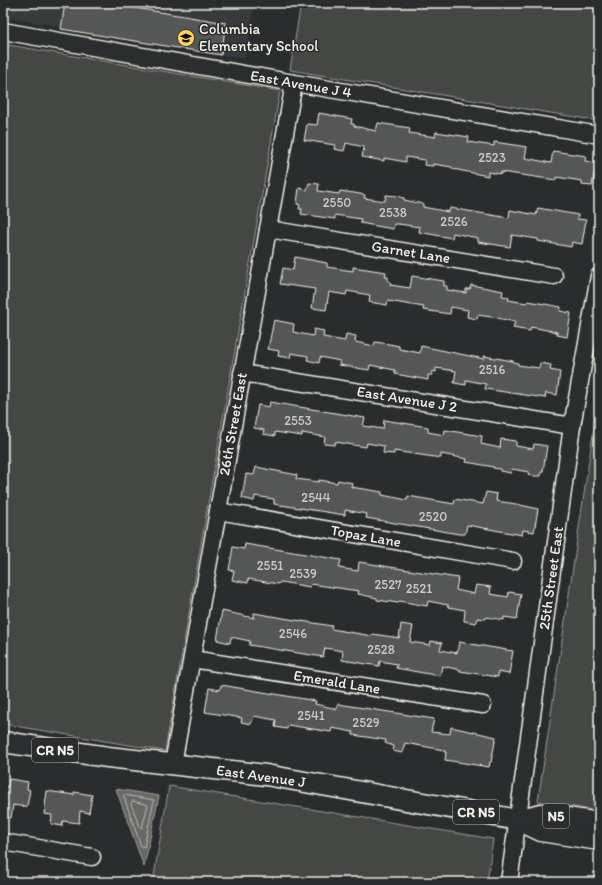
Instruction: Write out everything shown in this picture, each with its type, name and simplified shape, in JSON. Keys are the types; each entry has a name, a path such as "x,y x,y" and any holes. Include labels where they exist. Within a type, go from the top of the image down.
{"main road":[{"name":"East Avenue J","path":"3,742 108,757 266,775 518,820 541,831 599,840"},
{"name":"East Avenue J","path":"518,820 541,814 599,823"}],"street":[{"name":"East Avenue J 4","path":"3,31 294,83 599,135"},
{"name":"26th Street East","path":"173,764 294,83"},
{"name":"Garnet Lane","path":"268,229 554,276"},
{"name":"25th Street East","path":"509,882 572,426 599,276"},
{"name":"East Avenue J 2","path":"242,373 572,426"},
{"name":"Topaz Lane","path":"218,511 513,561"},
{"name":"Emerald Lane","path":"192,659 483,705"},
{"path":"3,842 92,857"}],"shaded area":[{"name":"Columbia Elementary School","path":"3,3 255,3 245,59 3,17"},
{"path":"301,3 599,3 599,121 290,70"},
{"path":"3,44 280,91 165,751 3,724"},
{"path":"599,394 599,811 538,801"},
{"path":"169,786 493,839 487,882 153,882"}],"water":[{"path":"116,789 159,796 144,867"}],"building":[{"path":"65,3 105,3 226,23 221,55 61,29"},
{"path":"319,113 352,119 351,124 354,124 354,126 376,131 378,123 410,128 409,133 435,137 436,132 469,137 468,142 494,146 494,142 527,147 525,158 551,163 553,151 586,156 585,161 596,163 592,186 582,185 582,181 556,177 556,180 501,172 501,174 488,172 488,176 453,169 452,167 433,164 433,166 424,165 425,160 406,157 406,162 384,158 384,161 362,157 364,147 346,143 344,151 334,149 335,145 304,140 307,124 317,125"},
{"path":"309,183 319,184 318,191 339,194 340,191 354,193 365,195 364,198 385,201 386,195 397,196 404,198 404,200 423,204 423,207 449,212 450,208 509,218 510,210 536,215 538,208 578,215 577,219 586,220 582,244 572,242 571,247 538,241 538,239 512,235 510,247 478,242 478,238 453,233 452,238 419,232 420,227 394,224 393,229 360,223 361,219 335,215 335,219 301,214 302,209 299,209 300,205 297,204 299,188 307,190"},
{"path":"295,257 327,263 327,267 353,271 353,267 386,272 385,277 388,277 388,281 391,282 390,285 410,288 412,276 444,281 444,286 447,286 447,290 466,293 466,289 470,289 471,285 503,291 502,296 509,297 508,300 527,303 528,301 561,307 560,311 571,313 567,337 557,335 557,332 531,327 530,331 513,328 515,322 498,318 478,315 477,319 467,317 468,310 451,307 450,314 423,310 424,307 388,301 387,305 369,302 370,295 347,291 346,295 329,292 326,310 312,308 315,289 280,284 283,268 293,270"},
{"path":"274,320 294,324 293,332 313,336 314,329 324,331 323,337 345,341 346,334 356,336 355,342 374,346 375,342 389,344 399,346 399,349 420,353 421,346 484,359 484,356 513,361 518,363 518,365 539,368 540,363 551,365 550,370 560,372 557,395 546,393 545,398 485,389 486,384 466,380 466,385 454,383 456,371 436,368 436,372 432,371 432,375 428,375 428,380 395,374 395,370 370,365 369,370 339,365 340,361 320,357 319,363 307,360 308,356 291,353 290,358 278,356 279,351 268,349"},
{"path":"270,402 365,418 363,426 383,429 384,420 428,427 428,432 444,435 445,430 482,436 481,444 500,448 501,439 516,441 516,446 533,449 534,444 547,446 543,471 541,476 534,476 528,474 529,472 512,469 511,473 500,471 500,469 493,468 494,467 466,462 467,459 441,454 441,458 394,451 394,454 383,453 384,446 367,443 366,447 335,442 335,445 324,444 325,437 302,433 302,436 275,432 275,436 263,434 264,430 254,428 258,405 269,407"},
{"path":"256,467 297,475 296,479 319,482 319,480 337,483 338,480 352,483 351,487 382,492 382,495 407,500 408,496 454,504 455,499 483,504 486,492 497,494 496,501 538,509 534,532 523,530 522,535 467,525 465,534 459,534 366,518 367,514 345,510 345,515 274,504 274,499 255,496 254,501 242,498 246,474 254,475"},
{"path":"245,544 341,560 339,568 358,571 359,562 458,578 456,590 474,594 476,585 491,587 490,594 508,597 509,592 521,594 517,619 504,617 504,620 486,617 486,619 477,618 476,623 464,621 465,610 428,601 427,606 399,601 398,603 377,600 377,598 358,594 359,591 311,584 310,587 281,582 278,584 248,579 248,583 232,580 234,571 229,570 233,547 244,549"},
{"path":"222,611 254,618 254,613 332,626 331,629 372,636 373,634 399,638 401,624 413,626 410,642 430,645 431,641 442,643 440,650 457,653 459,642 513,651 509,674 498,672 498,677 460,671 461,670 442,666 440,676 396,668 397,664 380,661 379,666 342,660 343,651 325,648 323,657 249,645 250,641 231,637 230,643 217,640"},
{"path":"221,685 316,701 315,704 337,709 338,704 434,719 431,732 450,734 451,727 496,737 491,762 489,767 445,760 446,752 444,752 444,750 405,743 402,753 393,751 394,746 385,743 386,740 353,735 353,732 332,728 331,732 288,725 287,729 275,727 276,720 254,716 251,724 241,722 242,718 205,712 209,688 220,690"},
{"path":"9,779 28,782 27,789 30,790 27,806 13,805 11,818 3,817 3,798 5,786 8,787"},
{"path":"47,791 74,795 74,792 92,795 89,813 80,811 79,823 63,821 62,826 51,824 52,815 44,814"}],"place":[{"name":"Columbia Elementary School","path":"186,38"}]}
